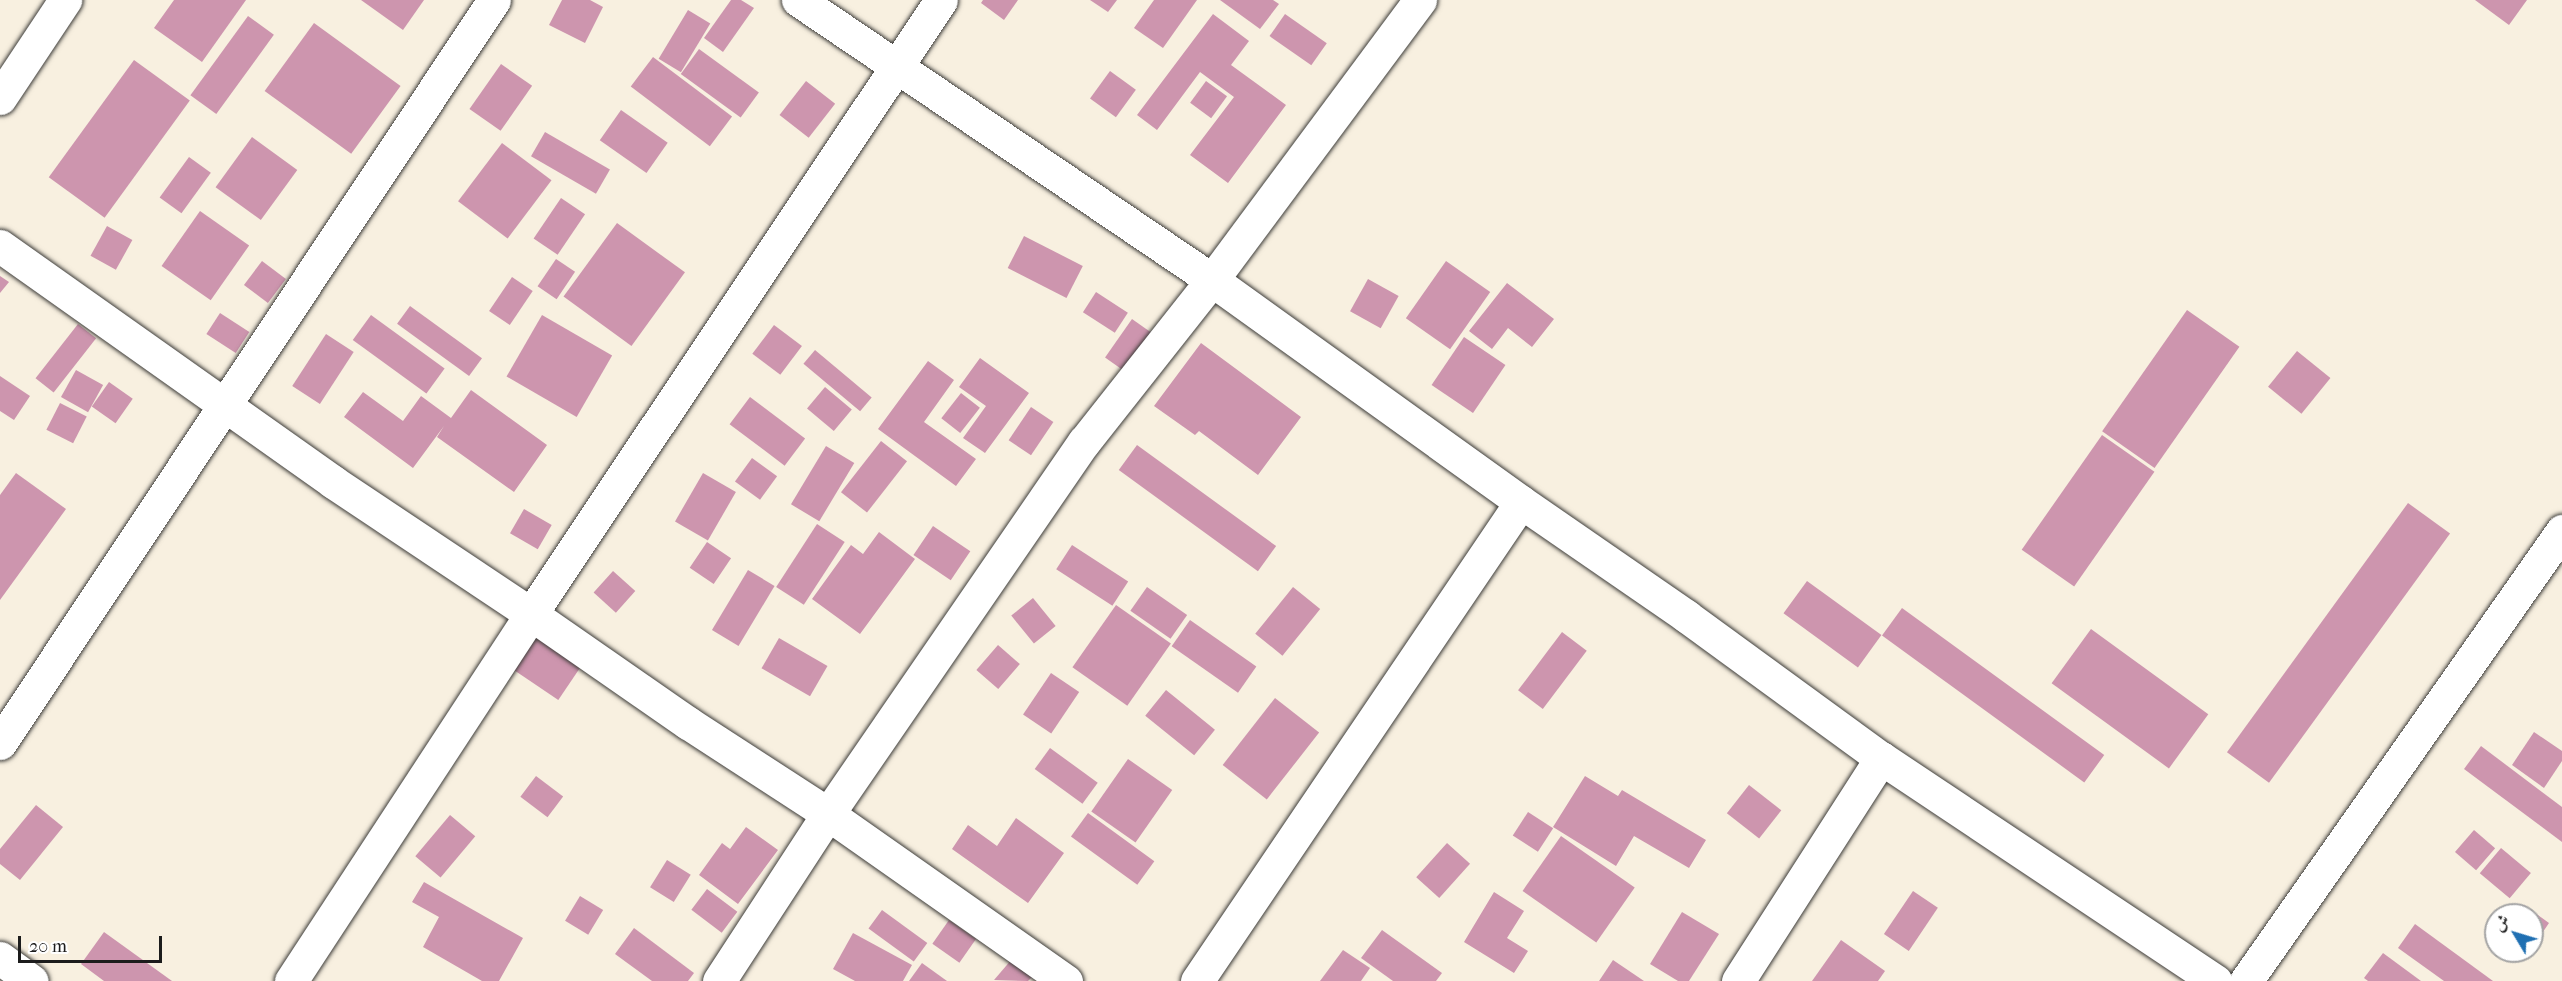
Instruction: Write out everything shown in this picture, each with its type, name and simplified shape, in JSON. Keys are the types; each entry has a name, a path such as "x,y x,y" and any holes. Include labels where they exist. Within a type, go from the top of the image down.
{"street":[{"path":"0,98 65,0"},
{"path":"0,743 494,0"},
{"path":"798,0 1212,280 1521,502 1686,616 2180,972 2215,981"},
{"path":"291,981 531,614 941,0"},
{"path":"719,981 828,814 1106,411 1212,280 1420,0"},
{"path":"0,246 333,482 531,614 688,723 828,814 1066,981"},
{"path":"1197,981 1521,502"},
{"path":"2246,981 2562,531"},
{"path":"1738,981 1881,758"},
{"path":"0,958 32,981"}],"building":[{"path":"174,0 246,0 202,62 154,28"},
{"path":"361,0 424,0 403,30"},
{"path":"562,0 590,0 603,7 585,43 549,25"},
{"path":"731,0 741,0 754,8 723,52 704,38"},
{"path":"983,0 1018,0 1004,20 981,3"},
{"path":"1090,0 1117,0 1108,12"},
{"path":"1154,0 1197,0 1163,48 1134,28"},
{"path":"1220,0 1273,0 1279,4 1260,29"},
{"path":"2475,0 2527,0 2509,25"},
{"path":"688,10 710,23 681,72 659,59"},
{"path":"1213,14 1249,41 1231,65 1286,105 1228,183 1190,155 1234,97 1200,72 1157,130 1137,115"},
{"path":"1285,14 1327,43 1311,65 1270,36"},
{"path":"248,16 274,35 216,114 190,95"},
{"path":"314,23 401,86 351,154 265,91"},
{"path":"699,49 759,92 741,118 681,74"},
{"path":"653,57 732,117 710,146 631,87"},
{"path":"134,60 190,101 105,218 49,177"},
{"path":"501,64 532,86 501,131 469,109"},
{"path":"1110,71 1136,90 1116,117 1090,99"},
{"path":"806,81 835,104 809,138 780,115"},
{"path":"1206,81 1227,96 1211,118 1190,103"},
{"path":"621,110 668,143 646,173 600,140"},
{"path":"545,132 610,170 596,194 531,156"},
{"path":"252,137 297,170 261,220 216,187"},
{"path":"502,143 552,180 508,239 458,201"},
{"path":"189,157 211,173 181,213 160,197"},
{"path":"561,198 585,214 558,255 534,239"},
{"path":"200,211 249,245 211,300 162,266"},
{"path":"617,223 685,272 631,346 564,297"},
{"path":"107,226 132,240 116,270 91,256"},
{"path":"1024,236 1083,266 1066,298 1008,268"},
{"path":"556,259 575,272 557,299 538,286"},
{"path":"262,261 286,279 268,303 244,285"},
{"path":"1446,261 1490,292 1450,349 1406,318"},
{"path":"0,276 9,282 0,293"},
{"path":"512,277 533,291 510,325 489,311"},
{"path":"1368,279 1399,296 1381,328 1350,311"},
{"path":"1507,283 1554,319 1532,347 1508,328 1492,349 1469,331"},
{"path":"1096,292 1128,313 1115,333 1083,312"},
{"path":"410,306 482,358 469,376 397,324"},
{"path":"2187,310 2239,347 2155,468 2102,431"},
{"path":"220,313 249,332 236,353 206,334"},
{"path":"371,315 445,368 426,394 353,340"},
{"path":"542,315 612,356 577,417 506,376"},
{"path":"1132,319 1156,336 1129,374 1105,358"},
{"path":"78,324 96,338 54,393 36,378"},
{"path":"774,325 802,346 780,375 752,354"},
{"path":"326,334 354,352 320,404 292,386"},
{"path":"1464,337 1505,365 1473,413 1432,385"},
{"path":"1201,343 1301,417 1258,475 1199,431 1195,435 1154,406"},
{"path":"815,350 872,398 860,411 803,364"},
{"path":"2297,351 2330,378 2301,414 2268,387"},
{"path":"980,358 1029,393 985,453 963,438 986,406 959,387"},
{"path":"928,361 954,380 924,422 976,459 956,486 878,429"},
{"path":"76,370 103,385 88,412 61,397"},
{"path":"0,376 30,396 14,420 0,411"},
{"path":"109,382 133,399 116,423 92,407"},
{"path":"825,387 852,409 834,431 807,408"},
{"path":"471,390 547,445 514,492 437,437 444,426 413,468 344,417 363,392 403,421 421,396 451,418"},
{"path":"961,393 980,408 960,433 941,418"},
{"path":"750,397 805,439 785,466 730,424"},
{"path":"60,403 87,417 73,443 46,430"},
{"path":"1031,407 1053,422 1031,455 1009,440"},
{"path":"2102,435 2154,472 2074,586 2022,550"},
{"path":"881,441 907,461 867,513 841,492"},
{"path":"1137,445 1276,546 1258,571 1119,470"},
{"path":"826,446 854,463 819,521 791,504"},
{"path":"752,458 777,476 760,500 735,481"},
{"path":"16,473 66,509 0,600 0,495"},
{"path":"703,473 736,492 708,540 675,521"},
{"path":"2408,503 2450,534 2269,783 2227,752"},
{"path":"524,509 552,525 538,549 510,533"},
{"path":"817,524 845,542 804,605 776,587"},
{"path":"933,526 970,551 951,580 913,555"},
{"path":"879,532 915,559 860,634 812,599 851,545 863,554"},
{"path":"707,542 731,558 714,584 690,568"},
{"path":"1072,545 1128,581 1112,606 1056,569"},
{"path":"748,570 775,586 739,646 712,630"},
{"path":"613,571 635,591 616,613 594,593"},
{"path":"1807,581 1881,635 1858,667 1783,613"},
{"path":"1147,587 1187,615 1171,639 1130,611"},
{"path":"1293,587 1320,609 1282,656 1255,634"},
{"path":"1033,598 1056,626 1034,644 1011,616"},
{"path":"1116,605 1171,643 1127,706 1072,667"},
{"path":"1902,608 2104,755 2084,782 1882,636"},
{"path":"1190,620 1256,666 1238,693 1172,646"},
{"path":"2091,629 2208,714 2169,768 2052,683"},
{"path":"1562,632 1587,651 1543,709 1518,690"},
{"path":"537,635 582,665 558,700 514,670"},
{"path":"779,638 827,666 810,696 762,668"},
{"path":"998,645 1020,664 998,689 976,670"},
{"path":"1051,673 1079,692 1051,733 1023,714"},
{"path":"1166,690 1215,730 1194,755 1145,716"},
{"path":"1275,698 1319,732 1267,799 1223,765"},
{"path":"2534,732 2562,751 2562,761 2544,788 2512,765"},
{"path":"2481,746 2562,807 2562,842 2464,769"},
{"path":"1050,748 1098,783 1082,804 1035,769"},
{"path":"1128,759 1172,790 1136,842 1091,811"},
{"path":"536,776 563,796 548,817 520,797"},
{"path":"1585,776 1618,796 1622,790 1706,840 1689,868 1634,836 1616,866 1553,827"},
{"path":"1749,785 1781,810 1759,839 1727,813"},
{"path":"36,805 63,827 20,880 0,864 0,849"},
{"path":"1528,812 1553,828 1538,852 1513,835"},
{"path":"1088,813 1154,861 1137,885 1071,836"},
{"path":"450,815 475,836 441,878 415,856"},
{"path":"1016,818 1064,853 1028,903 952,849 968,825 997,846"},
{"path":"746,827 778,850 738,904 699,875 722,843 730,849"},
{"path":"2474,830 2495,848 2476,870 2455,852"},
{"path":"1561,836 1635,888 1596,943 1523,891"},
{"path":"1447,843 1470,864 1439,898 1416,877"},
{"path":"2501,848 2531,873 2510,898 2480,873"},
{"path":"667,860 691,875 674,902 650,887"},
{"path":"424,882 523,938 499,981 482,981 423,947 439,917 412,902"},
{"path":"707,889 737,912 722,933 691,910"},
{"path":"1913,891 1938,908 1909,951 1884,934"},
{"path":"1494,892 1524,911 1507,938 1528,951 1514,973 1464,942"},
{"path":"580,896 603,910 588,935 565,921"},
{"path":"882,910 927,943 914,962 868,929"},
{"path":"1682,912 1719,934 1689,981 1678,981 1650,964"},
{"path":"2544,919 2549,923 2544,930"},
{"path":"949,920 976,939 959,963 932,944"},
{"path":"2415,924 2493,981 2444,981 2398,948"},
{"path":"634,928 694,973 688,981 652,981 615,954"},
{"path":"1382,930 1442,973 1436,981 1393,981 1361,958"},
{"path":"104,932 172,981 104,981 81,964"},
{"path":"853,933 912,965 903,981 855,981 833,969"},
{"path":"1841,940 1885,971 1878,981 1812,981"},
{"path":"1343,950 1370,968 1361,981 1320,981"},
{"path":"2383,953 2421,981 2368,981 2364,978"},
{"path":"1012,959 1033,976 1028,981 994,980"},
{"path":"1613,960 1644,981 1599,981"},
{"path":"922,963 947,981 909,981"}]}
